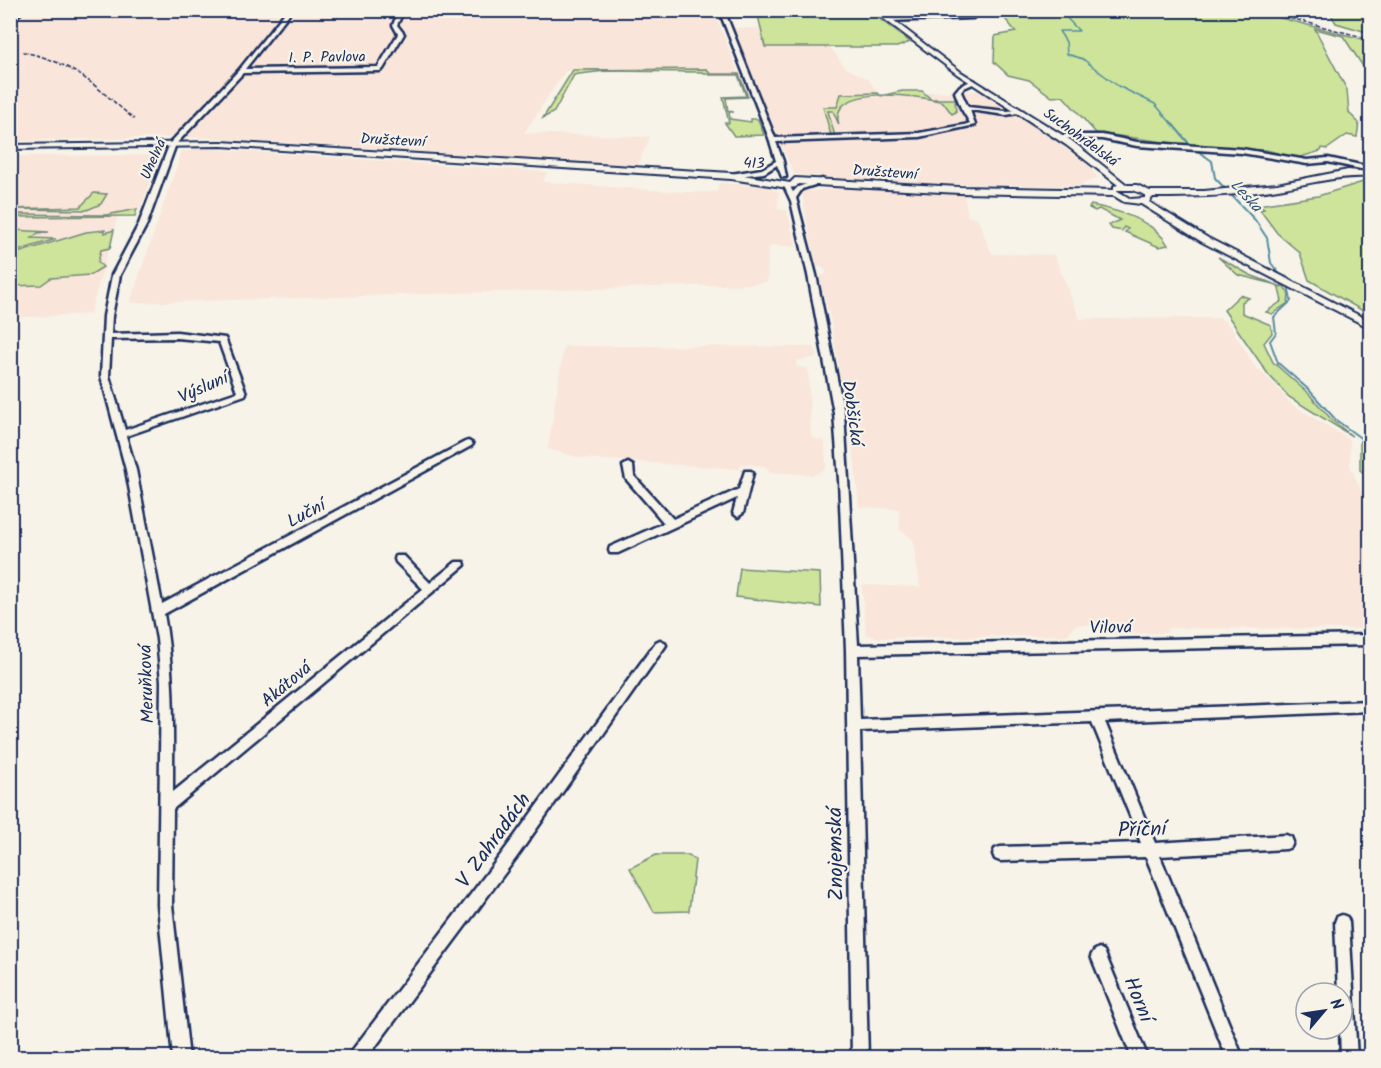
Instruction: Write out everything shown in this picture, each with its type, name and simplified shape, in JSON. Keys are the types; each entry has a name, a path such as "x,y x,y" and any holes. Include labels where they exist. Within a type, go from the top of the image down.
{"main road":[{"name":"Suchohrdelská","path":"875,10 973,82 1060,137 1124,186 1140,188 1146,198"},
{"name":"Družstevní","path":"10,147 173,143 267,146 778,179 791,183 822,181 938,189 1116,193 1128,200 1146,198"},
{"path":"1146,198 1251,191 1337,174 1371,174"},
{"path":"1116,193 1117,188 1124,186"},
{"path":"1146,198 1205,240 1371,325"}],"street":[{"path":"10,20 23,10"},
{"name":"Uhelná","path":"108,316 116,275 143,224 173,143 241,71 290,10"},
{"name":"I. P. Pavlova","path":"241,71 380,69 401,34 394,25 402,10"},
{"path":"721,10 773,140 780,161 778,179"},
{"path":"888,20 971,17 967,10"},
{"path":"773,140 919,135 933,131 958,130 973,124 958,92 962,87 973,82"},
{"name":"Suchohrdelská","path":"964,108 1021,112"},
{"path":"1060,137 1102,137 1137,144 1264,153 1307,162 1328,160 1371,169"},
{"path":"731,176 764,171 780,161"},
{"path":"793,197 800,189 822,181"},
{"name":"Dobšická","path":"791,183 812,275 838,413 846,502 852,650"},
{"name":"Meruňková","path":"108,316 105,376 121,435 159,611 166,681 165,905 181,1058"},
{"name":"Výsluní","path":"106,337 177,335 222,340 242,393 121,435"},
{"name":"Luční","path":"159,611 468,444"},
{"path":"628,466 629,477 671,523"},
{"path":"738,513 748,473"},
{"path":"614,550 743,491"},
{"path":"400,559 429,589"},
{"name":"Akátová","path":"166,806 460,565"},
{"name":"Vilová","path":"852,650 1371,640"},
{"name":"V Zahradách","path":"357,1058 511,853 660,645"},
{"name":"Znojemská","path":"852,650 860,1058"},
{"path":"854,726 1371,706"},
{"path":"1096,716 1235,1058"},
{"name":"Příční","path":"1000,854 1152,850 1286,842"},
{"path":"1342,922 1349,1058"},
{"name":"Horní","path":"1099,956 1140,1058"}],"shaded area":[{"path":"32,10 714,11 739,75 710,75 703,69 565,71 524,133 650,137 638,165 191,137 11,141 10,28"},
{"path":"731,28 761,28 766,47 830,47 846,68 868,79 878,93 841,94 837,108 824,108 832,135 798,137 834,136 836,133 828,114 829,109 834,111 839,125 836,114 838,109 858,97 915,95 930,100 927,92 979,91 1048,135 1090,167 1098,178 1078,186 897,183 794,174"},
{"path":"195,148 547,172 543,182 679,192 717,192 719,183 764,186 779,192 777,209 787,210 796,247 772,245 768,249 767,282 752,284 130,303 182,151 192,151"},
{"path":"159,155 141,207 135,216 118,216 90,314 11,318 10,156"},
{"path":"847,188 964,195 968,217 977,218 992,254 1054,255 1080,319 1220,318 1230,326 1255,367 1291,404 1350,440 1350,465 1370,512 1370,629 1167,628 1168,633 1105,634 1091,625 1075,625 1067,635 879,638 866,634 862,585 920,587 913,539 900,530 899,509 859,507 855,463 831,321 819,276 827,274 824,268 816,265 801,191"},
{"path":"564,346 815,347 817,357 796,361 797,367 808,369 811,437 825,442 826,468 814,475 770,472 766,466 742,464 739,469 581,458 548,449"}],"green space":[{"path":"757,11 869,11 910,42 897,47 765,47"},
{"path":"1048,11 1253,11 1370,41 1370,77 1343,36 1315,29 1347,90 1349,113 1359,123 1357,137 1347,135 1327,149 1322,148 1321,151 1297,158 1266,150 1211,148 1096,133 1063,96 1052,97 1029,80 1008,75 994,62 995,36 1016,32 1001,14"},
{"path":"1329,11 1370,11 1370,33 1336,23"},
{"path":"707,69 710,74 739,74 748,97 726,98 728,111 734,112 729,112 730,119 751,122 751,119 758,119 764,135 734,136 725,123 729,123 723,97 746,96 738,75 710,75 702,72 605,71 574,75 554,112 543,118 573,70"},
{"path":"902,91 922,91 931,99 955,99 956,112 952,114 943,102 884,95"},
{"path":"878,93 880,95 861,97 847,102 839,111 839,125 833,111 828,111 835,136 795,137 831,135 823,107 837,107 841,94"},
{"path":"1363,182 1370,183 1370,315 1309,280 1300,253 1277,233 1260,210 1264,209 1258,205 1318,196"},
{"path":"94,193 107,194 101,204 87,210 11,209 80,207"},
{"path":"1091,205 1123,213 1144,223 1162,236 1168,245 1159,247 1125,232 1128,229 1124,227 1122,231 1112,229 1109,225 1120,220 1099,209 1095,211 1089,208"},
{"path":"137,209 135,216 11,217 11,214 106,215"},
{"path":"105,230 105,233 114,230 110,248 101,250 98,262 103,267 90,275 51,278 41,285 11,286 11,255 86,232"},
{"path":"11,231 49,232 38,233 32,238 56,239 11,253"},
{"path":"1218,257 1250,275 1274,284 1238,275"},
{"path":"1281,282 1289,294 1288,303 1272,314 1266,312 1282,301 1278,286 1282,287"},
{"path":"1240,295 1249,298 1242,302 1242,313 1271,325 1272,333 1264,343 1273,362 1309,394 1332,420 1352,436 1289,397 1268,374 1224,310"},
{"path":"1360,441 1370,447 1370,484 1367,475 1360,470"},
{"path":"740,568 820,573 821,607 736,597"},
{"path":"656,855 689,855 695,860 689,911 654,912 630,868"}],"waterway":[{"name":"Leska","path":"1055,10 1063,14 1079,31 1059,31 1066,42 1067,54 1083,59 1118,86 1155,104 1171,123"},
{"name":"Leska","path":"1170,121 1191,146 1212,161 1215,178 1255,220 1267,238 1271,263 1282,277"},
{"name":"Leska","path":"1288,285 1291,301 1274,317 1276,333 1270,341 1278,363 1309,390 1336,420 1370,445"}],"railway":[{"path":"1259,10 1370,39"},
{"path":"23,52 41,56 71,69 96,86 134,119"}]}
